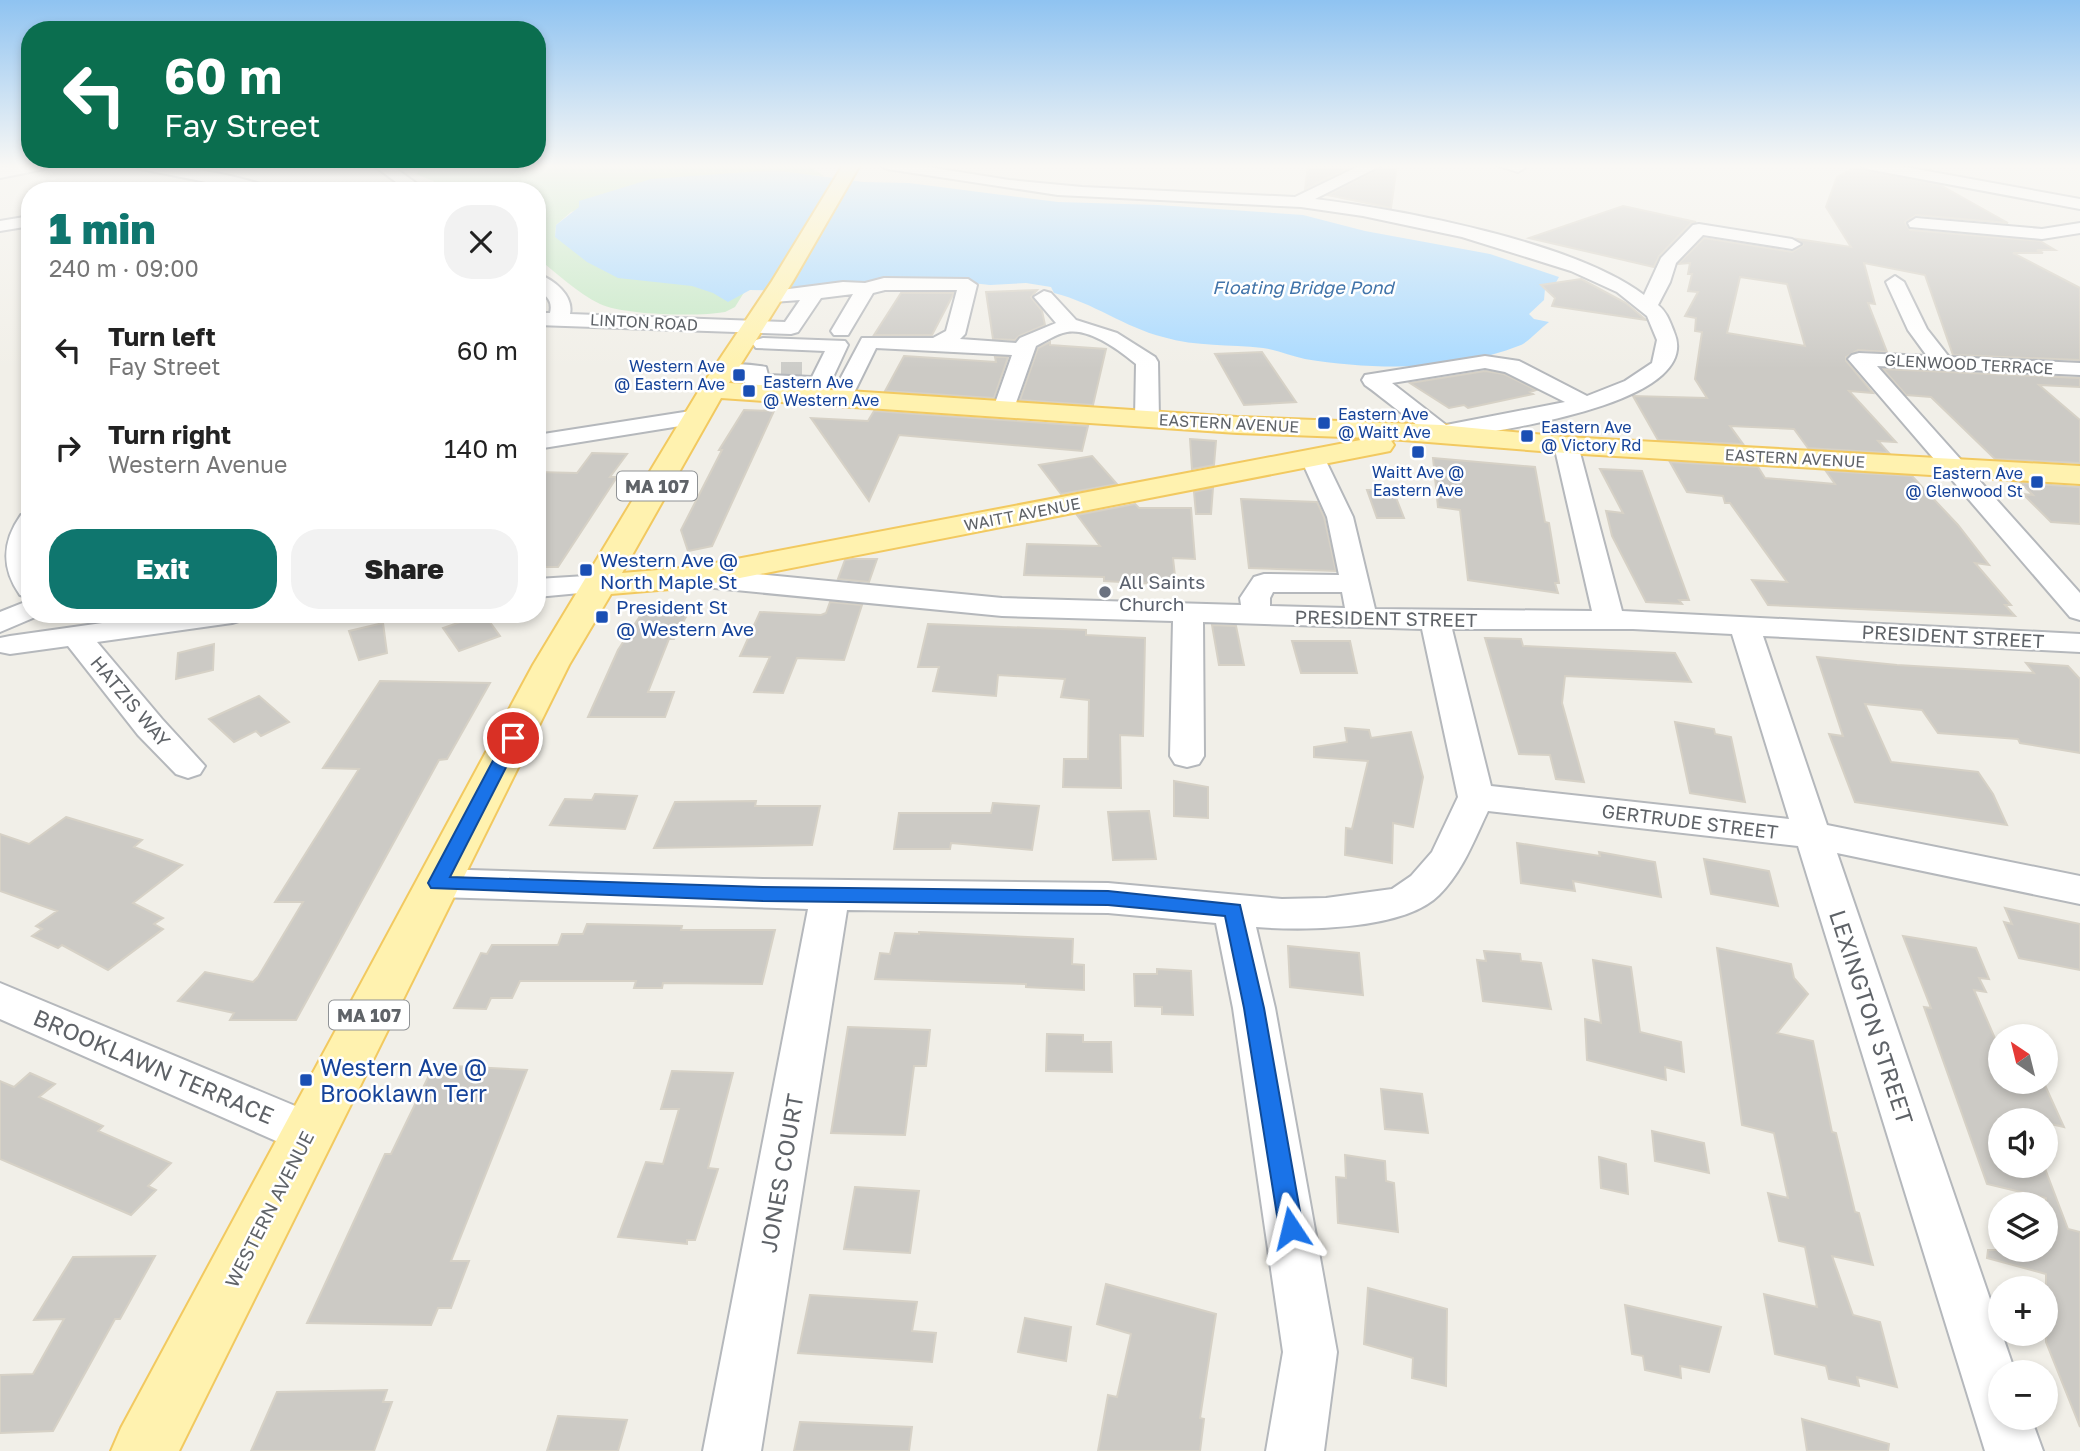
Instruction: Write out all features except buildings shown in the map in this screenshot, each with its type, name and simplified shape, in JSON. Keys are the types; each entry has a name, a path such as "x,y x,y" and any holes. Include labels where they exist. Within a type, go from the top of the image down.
{"main road":[{"name":"WESTERN AVENUE","path":"145,1451 551,665 602,584 697,416 811,233"},
{"name":"EASTERN AVENUE","path":"719,380 801,370 1004,409 1147,419 1441,433 1566,445 2080,475"},
{"name":"WAITT AVENUE","path":"602,584 656,582 694,576 1441,433"}],"street":[{"path":"1455,233 1541,253 1600,274 1623,286 1648,305 1661,321 1667,335 1665,363 1636,384 1584,403 1441,433 1429,420 1373,380 1486,362 1511,366 1584,403"},
{"path":"1648,305 1661,282 1667,262 1695,233"},
{"path":"1722,233 1792,244"},
{"path":"2027,233 2050,233"},
{"path":"1895,282 1918,330 1943,363"},
{"path":"774,295 866,289 884,284 968,285 955,334 937,344"},
{"path":"546,286 562,302 563,310 558,318"},
{"path":"841,331 866,289"},
{"path":"791,328 814,293"},
{"path":"1044,297 1070,326"},
{"name":"LINTON ROAD","path":"546,319 746,335"},
{"path":"1004,409 1027,342 1070,326 1108,335 1130,347 1147,362 1147,419"},
{"path":"746,335 791,328 841,331 869,342 1025,350"},
{"path":"746,335 801,370"},
{"path":"719,380 801,370 869,342"},
{"name":"GLENWOOD TERRACE","path":"1956,468 1859,359 2080,369"},
{"path":"546,441 697,416"},
{"path":"1566,445 1609,620"},
{"path":"1313,459 1340,517 1363,618"},
{"path":"1956,468 2080,611"},
{"path":"21,536 18,541 21,568"},
{"name":"PRESIDENT STREET","path":"694,576 1002,607 1435,620 1609,620 2080,643"},
{"path":"1256,615 1255,598 1264,583 1355,584"},
{"path":"546,587 602,584"},
{"path":"1187,756 1188,613"},
{"path":"3,636 21,619"},
{"path":"437,883 830,895 1108,898 1282,914 1326,913 1401,902 1425,886 1447,859 1476,797 1435,620"},
{"path":"3,636 76,636 168,623"},
{"name":"LEXINGTON STREET","path":"1744,625 1988,1373"},
{"name":"HATZIS WAY","path":"76,636 150,727 188,766"},
{"name":"GERTRUDE STREET","path":"1476,797 1812,835 2080,890"},
{"name":"JONES COURT","path":"732,1451 830,895"},
{"path":"1233,910 1254,1008 1310,1352 1295,1451"},
{"name":"BROOKLAWN TERRACE","path":"0,1000 308,1133"},
{"path":"2007,1430 2014,1451"}],"green space":[{"path":"546,233 555,233 555,236 748,286 735,307 725,312 680,315 611,308 575,289 546,265"}],"water":[{"name":"Floating Bridge Pond","path":"555,233 1374,233 1490,254 1559,277 1555,284 1545,289 1544,300 1529,314 1534,319 1549,322 1521,345 1468,360 1386,367 1305,359 1263,348 1176,340 1149,333 1069,297 1054,293 1051,287 1026,283 990,285 927,278 793,291 750,290 728,302 713,293 692,286 618,278 587,262 555,237"}],"tunnel":[{"path":"781,373 802,373"}],"place":[{"name":"Western Ave @ Eastern Ave","path":"739,375"},
{"name":"Eastern Ave @ Western Ave","path":"749,391"},
{"name":"Eastern Ave @ Waitt Ave","path":"1324,423"},
{"name":"Eastern Ave @ Victory Rd","path":"1527,436"},
{"name":"Waitt Ave @ Eastern Ave","path":"1418,452"},
{"name":"Eastern Ave @ Glenwood St","path":"2037,482"},
{"name":"Western Ave @ North Maple St","path":"586,570"},
{"name":"All Saints Church","path":"1105,592"},
{"name":"President St @ Western Ave","path":"602,617"},
{"name":"Western Ave @ Brooklawn Terr","path":"306,1080"}],"route":[{"path":"513,738 437,883 763,894 1108,898 1233,910 1254,1008 1291,1228"}]}
